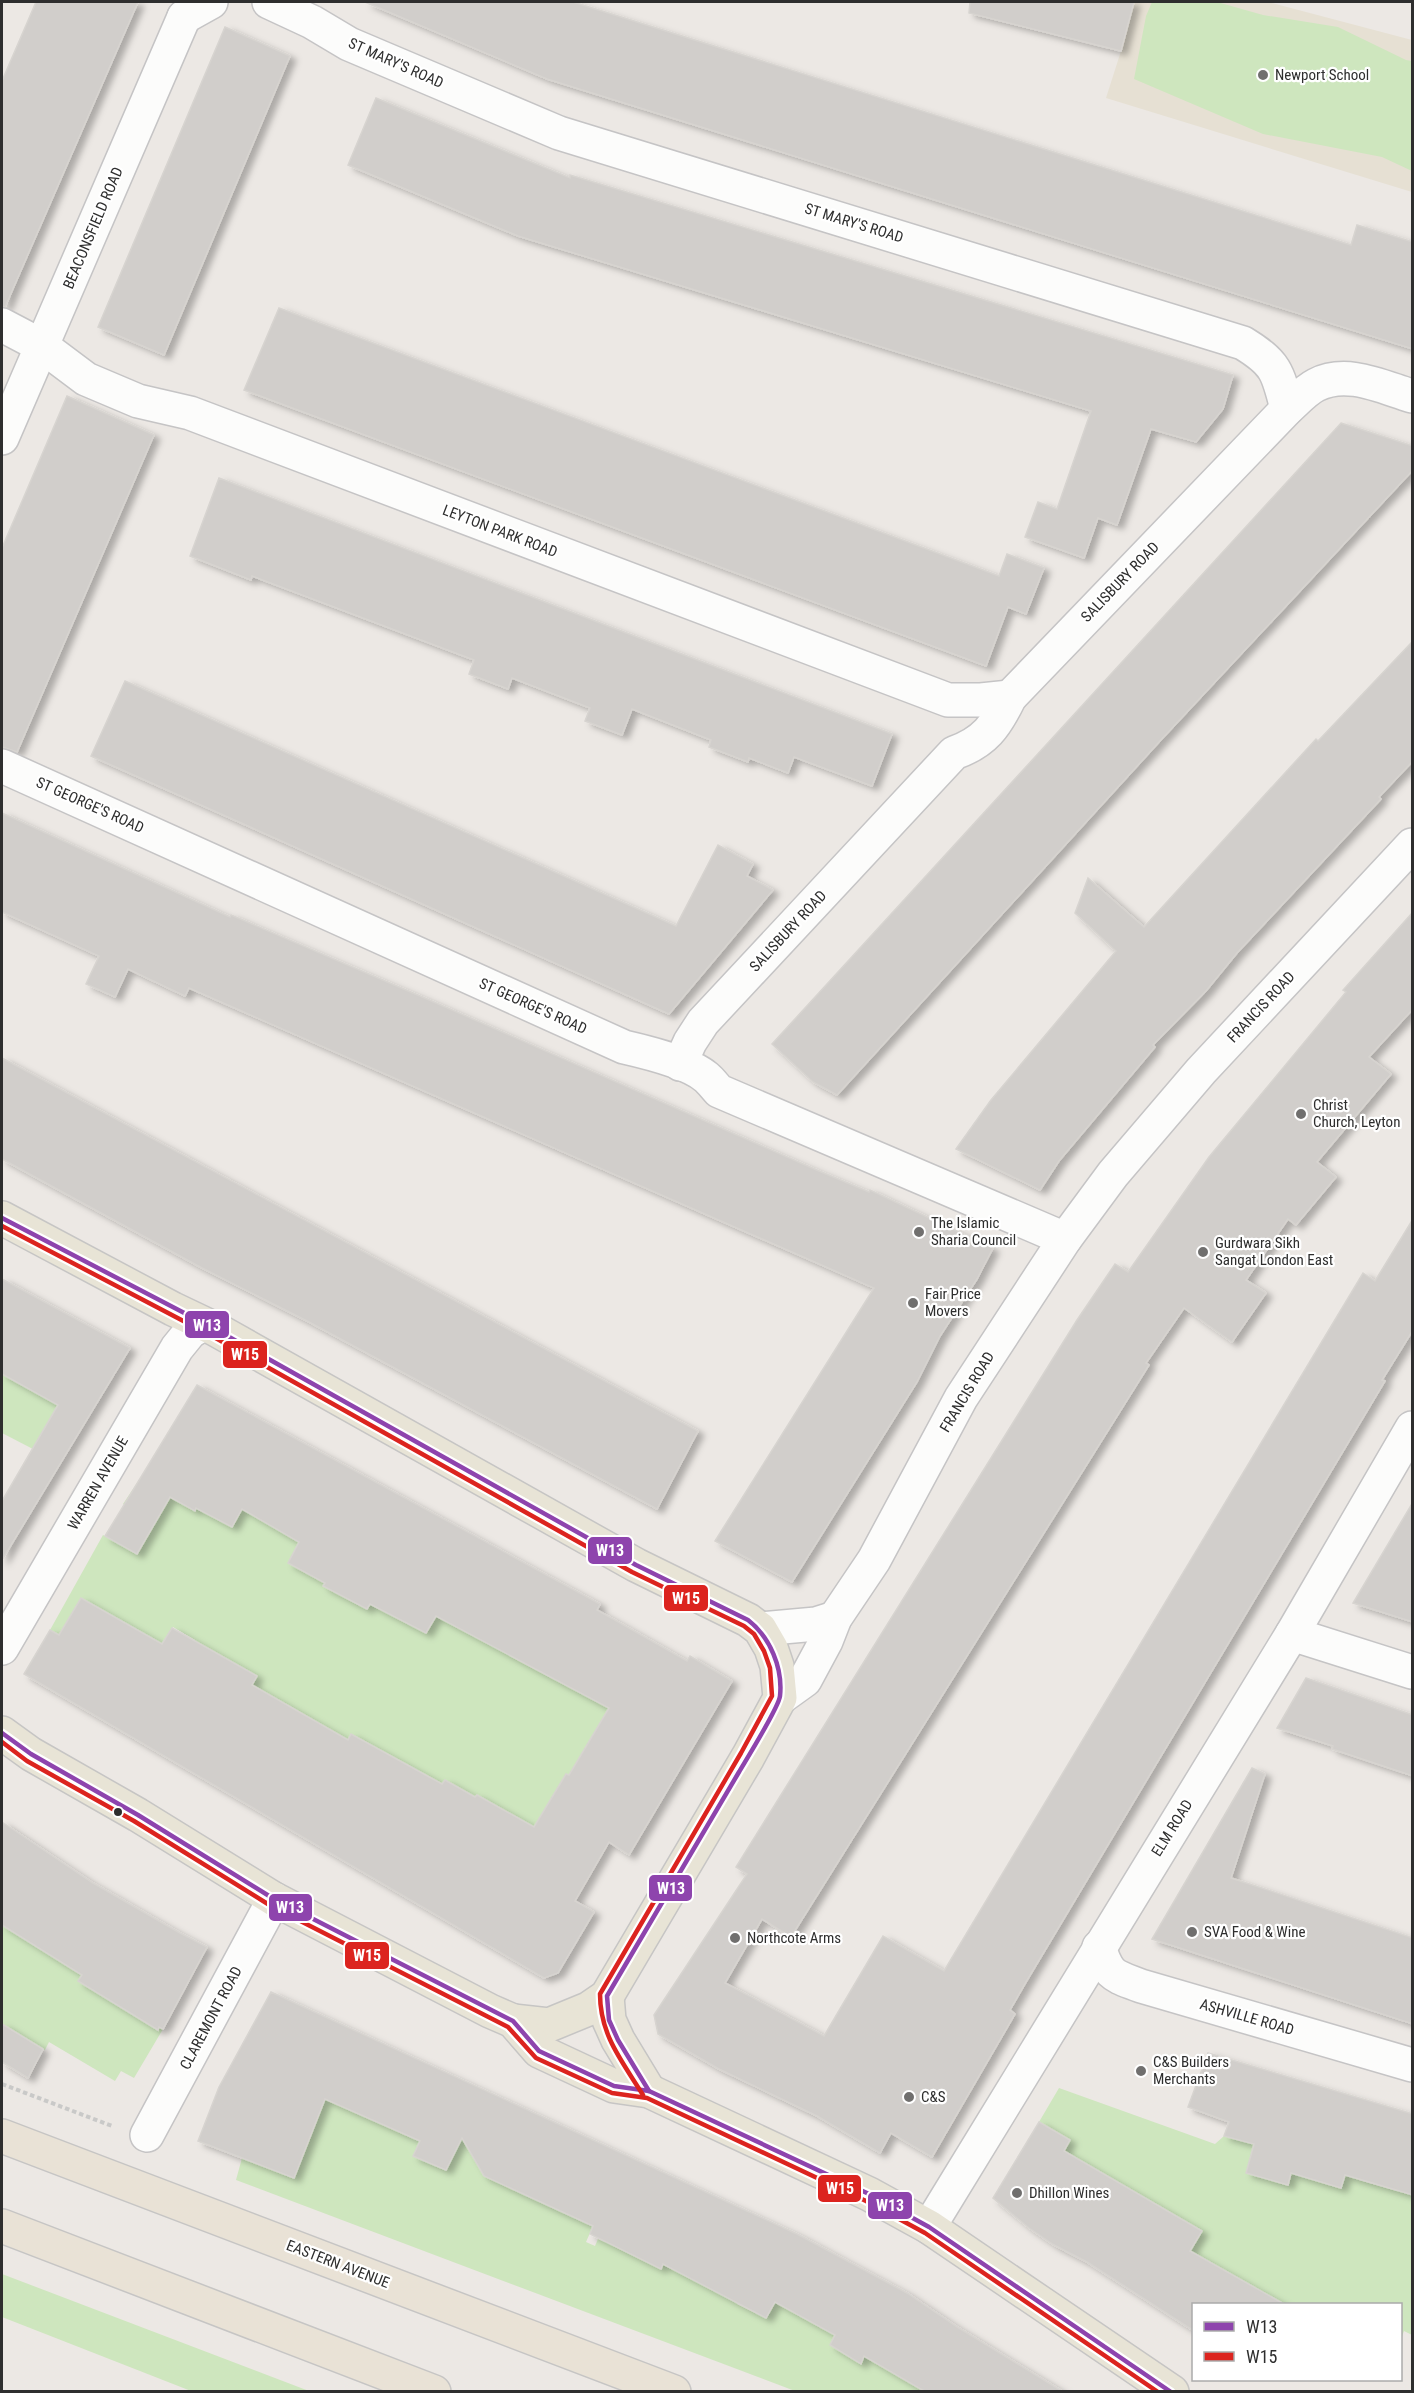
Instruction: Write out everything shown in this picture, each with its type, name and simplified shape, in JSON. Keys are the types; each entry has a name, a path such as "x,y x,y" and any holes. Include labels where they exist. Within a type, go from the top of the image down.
{"highway":[{"name":"EASTERN AVENUE","path":"2,2136 674,2391"},
{"path":"2,2226 434,2391"}],"main road":[{"path":"2,1218 202,1324 636,1564 748,1620 760,1629 775,1658 780,1698"},
{"name":"FRANCIS ROAD","path":"513,2021 549,2025 588,2009 607,1996 748,1757 780,1698"},
{"path":"2,1733 31,1754 138,1815 274,1899 513,2021 539,2051 614,2086 649,2091 869,2194 930,2227 1172,2391"},
{"path":"607,1996 609,2020 649,2091"}],"street":[{"name":"ST MARY'S ROAD","path":"269,2 312,21 350,44 559,133 1243,343 1265,356 1274,369 1287,409"},
{"name":"BEACONSFIELD ROAD","path":"2,438 192,6"},
{"name":"LEYTON PARK ROAD","path":"2,326 42,346 86,379 138,401 190,413 948,700 1010,697"},
{"path":"1287,409 1315,385 1332,379 1350,378 1413,396"},
{"name":"SALISBURY ROAD","path":"680,1064 703,1022 954,753 975,745 999,720 1010,697 1287,409"},
{"path":"948,700 955,734 954,753"},
{"name":"ST GEORGE'S ROAD","path":"2,766 624,1047 657,1054 680,1064 705,1076 719,1091 1065,1239"},
{"name":"FRANCIS ROAD","path":"780,1698 805,1680 826,1641 835,1618 874,1560 961,1398 1065,1239 1113,1174 1201,1071 1413,845"},
{"name":"WARREN AVENUE","path":"2,1648 177,1348 190,1332 202,1324"},
{"name":"ELM ROAD","path":"930,2227 1292,1634 1413,1428"},
{"path":"760,1629 816,1624 835,1618"},
{"path":"1292,1634 1413,1672"},
{"name":"CLAREMONT ROAD","path":"147,2135 274,1899"},
{"name":"ASHVILLE ROAD","path":"1099,1947 1104,1962 1112,1974 1141,1986 1413,2065"}],"path":[{"path":"2,2084 121,2130 147,2135"}],"shaded area":[{"name":"Newport School","path":"1134,2 1268,2 1412,40 1412,192 1106,98"}],"green space":[{"name":"Newport School","path":"1152,2 1217,2 1263,15 1338,27 1412,61 1412,171 1382,157 1263,134 1134,79 1146,16"},
{"path":"2,1374 59,1405 60,1463 2,1433"},
{"path":"139,1480 195,1511 206,1490 211,1516 232,1527 242,1509 264,1522 282,1489 301,1538 288,1563 309,1574 329,1576 324,1585 399,1551 385,1611 426,1633 436,1615 528,1621 510,1656 555,1680 574,1647 637,1660 610,1725 602,1720 589,1741 579,1781 566,1774 547,1806 531,1910 477,1795 432,1802 402,1784 412,1767 351,1734 342,1749 312,1719 288,1705 162,1695 195,1640 173,1627 162,1645 81,1598 59,1635 50,1630 103,1535 137,1554 155,1523 123,1504"},
{"path":"59,1922 86,1967 79,1981 163,2029 134,2078 121,2071 115,2081 49,2042 45,2050 2,2024 2,1925 41,1950"},
{"path":"258,2082 430,2118 413,2156 446,2170 464,2133 480,2140 473,2157 483,2175 594,2224 586,2242 595,2246 598,2239 605,2242 621,2208 628,2252 660,2269 666,2258 691,2278 741,2292 737,2304 766,2318 784,2286 835,2335 831,2345 861,2364 864,2356 883,2367 894,2347 922,2387 920,2392 795,2391 236,2180 242,2158 294,2178 304,2152"},
{"path":"1059,2088 1215,2144 1224,2136 1243,2141 1261,2121 1246,2173 1287,2185 1303,2133 1341,2188 1353,2147 1367,2151 1359,2180 1397,2191 1406,2162 1412,2191 1412,2335 1404,2331 1402,2336 1402,2303 1282,2303 1190,2251 1201,2231 1063,2152 1069,2140 1039,2122"},
{"path":"2,2274 309,2391 191,2391 2,2317"}],"building":[{"path":"36,2 138,2 5,307 2,306 2,81"},
{"path":"365,2 573,2 1351,245 1357,225 1413,242 1413,349 547,79"},
{"path":"970,2 1134,2 1121,51 969,13"},
{"path":"225,27 290,56 164,355 98,327"},
{"path":"376,98 570,178 570,175 1233,375 1223,409 1196,442 1151,429 1117,525 1098,518 1084,558 1025,537 1038,502 1057,509 1091,411 518,236 348,165"},
{"path":"279,308 999,576 1007,554 1044,568 1026,614 1008,607 986,666 244,390"},
{"path":"67,396 154,435 17,752 2,747 2,548"},
{"path":"1341,423 1413,446 1413,470 1160,741 837,1095 813,1082 772,1044"},
{"path":"219,478 892,734 872,786 794,757 788,773 749,758 748,762 709,747 711,740 632,709 622,735 585,721 590,708 512,678 508,689 469,674 474,660 252,576 251,580 190,556"},
{"path":"1413,641 1413,761 1379,797 1381,799 1237,953 1206,991 1153,1045 1155,1047 1059,1161 1040,1190 956,1149 991,1100 1116,951 1075,913 1088,878 1144,927 1316,739 1318,741"},
{"path":"125,681 676,926 718,845 753,864 747,876 773,890 669,1014 91,756"},
{"path":"2,813 230,917 231,915 427,999 819,1171 869,1192 870,1190 993,1248 977,1279 940,1336 917,1382 792,1582 715,1541 874,1288 189,988 185,996 128,969 115,997 86,984 99,956 2,912"},
{"path":"1413,912 1413,1009 1369,1057 1391,1074 1317,1162 1336,1177 1296,1225 1288,1219 1246,1280 1266,1293 1232,1342 1184,1308 1146,1363 1149,1365 791,1937 762,1919 725,1983 824,2036 883,1936 944,1971 1363,1273 1375,1281 1413,1219 1413,1330 1382,1380 1385,1381 1026,1982 1010,2010 1015,2014 932,2157 891,2133 880,2153 817,2116 719,2069 658,2034 654,2015 747,1874 736,1867 1077,1320 1115,1264 1128,1272 1209,1157 1346,992 1343,990"},
{"path":"2,1058 698,1431 657,1509 309,1322 202,1268 2,1159"},
{"path":"2,1279 130,1348 2,1560 2,1501 58,1405 2,1374"},
{"path":"197,1385 600,1604 597,1610 687,1661 690,1656 732,1681 629,1855 609,1842 575,1901 594,1912 558,1973 544,1978 24,1674 50,1630 59,1635 81,1598 162,1644 172,1628 257,1676 252,1685 348,1740 351,1734 442,1784 445,1780 534,1827 566,1774 569,1775 609,1708 436,1616 426,1633 370,1604 367,1609 323,1586 325,1583 288,1563 299,1542 242,1509 232,1527 170,1497 137,1554 105,1536"},
{"path":"1413,1502 1413,1622 1353,1603"},
{"path":"1306,1678 1413,1715 1413,1776 1277,1728"},
{"path":"1252,1768 1265,1774 1231,1878 1413,1938 1413,2024 1152,1939"},
{"path":"2,1822 93,1883 207,1947 163,2029 159,2027 158,2030 78,1981 82,1975 2,1925"},
{"path":"271,1992 797,2234 907,2293 1062,2391 924,2391 864,2356 861,2364 830,2345 835,2335 775,2302 766,2318 663,2264 661,2269 590,2234 593,2226 484,2176 462,2138 446,2170 413,2156 420,2141 325,2099 294,2178 198,2141 219,2087"},
{"path":"2,2024 43,2049 28,2078 2,2062"},
{"path":"1208,2053 1413,2114 1413,2195 1345,2175 1341,2188 1291,2173 1288,2185 1246,2173 1254,2144 1224,2136 1229,2122 1188,2107"},
{"path":"1039,2122 1070,2140 1064,2151 1202,2231 1190,2251 1282,2303 1192,2303 1192,2330 1087,2262 1054,2245 993,2198"}],"transit line":[{"name":"W13","path":"2,1218 215,1329 636,1565 748,1620 763,1635 777,1664 780,1685 778,1702 762,1734 607,1996 609,2020 618,2040 649,2091"},
{"name":"W15","path":"2,1226 212,1336 632,1572 744,1626 754,1634 764,1651 770,1668 772,1696 600,1994 601,2009 608,2035 643,2095"},
{"name":"W13","path":"2,1733 31,1754 138,1815 274,1899 513,2021 539,2051 614,2086 649,2091 869,2194 929,2227 1171,2392"},
{"name":"W15","path":"2,1742 27,1761 134,1821 271,1906 508,2027 536,2058 612,2093 647,2098 866,2201 925,2233 1158,2392"}],"place":[{"name":"Newport School","path":"1263,75"},
{"name":"Christ Church, Leyton","path":"1301,1114"},
{"name":"The Islamic Sharia Council","path":"919,1232"},
{"name":"Gurdwara Sikh Sangat London East","path":"1203,1252"},
{"name":"Fair Price Movers","path":"913,1303"},
{"name":"SVA Food & Wine","path":"1192,1932"},
{"name":"Northcote Arms","path":"735,1938"},
{"name":"C&S Builders Merchants","path":"1141,2071"},
{"name":"C&S","path":"909,2097"},
{"name":"Dhillon Wines","path":"1017,2193"}]}
